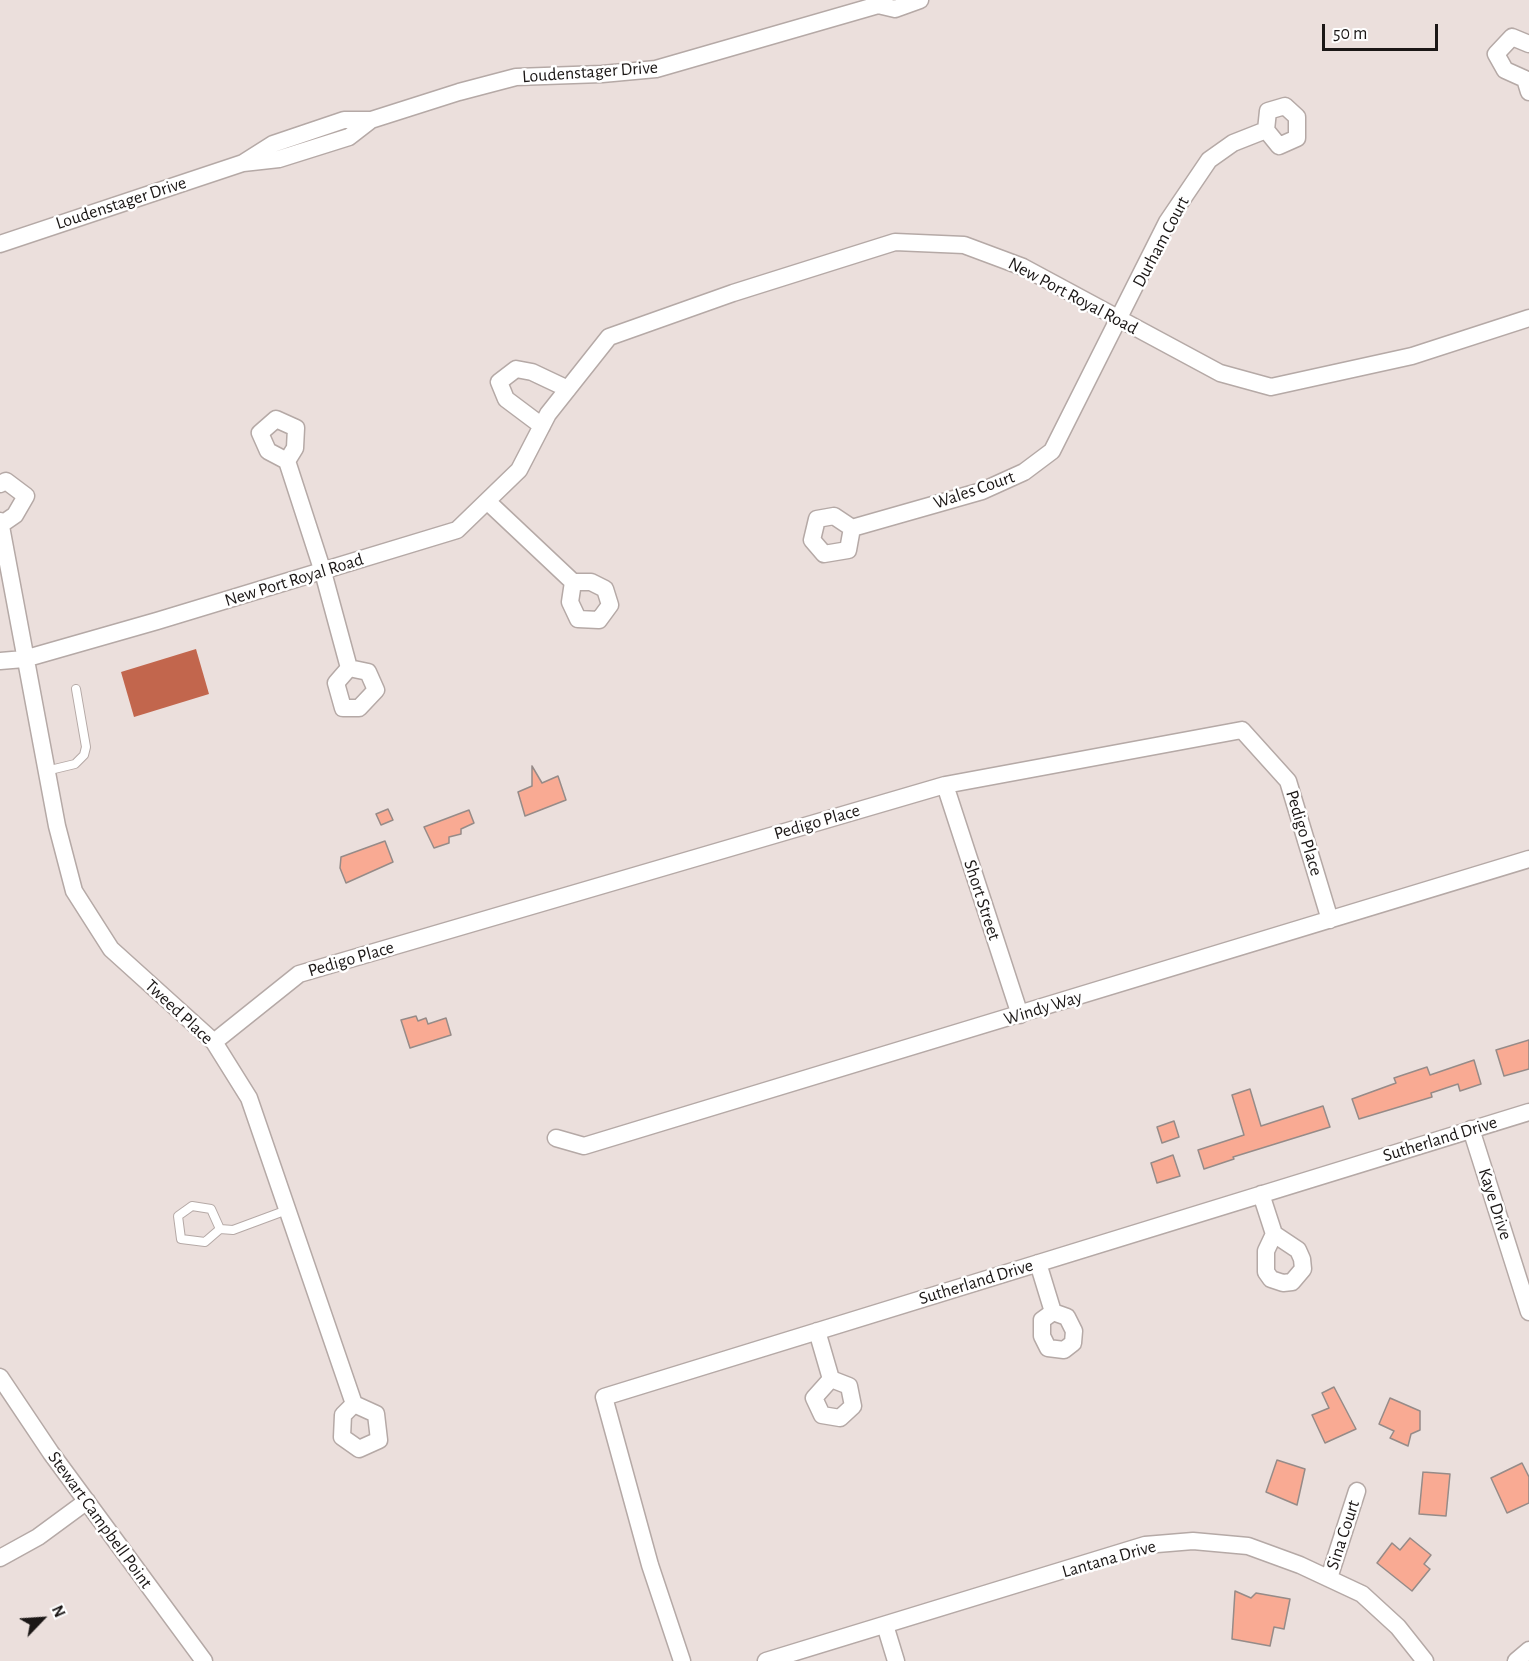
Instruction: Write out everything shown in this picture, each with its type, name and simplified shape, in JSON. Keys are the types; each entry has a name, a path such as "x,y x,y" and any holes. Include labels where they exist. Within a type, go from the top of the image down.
{"street":[{"name":"Loudenstager Drive","path":"0,244 243,163 279,159 349,136 371,120 459,92 516,77 602,74 656,69 881,2 895,9 920,0"},
{"path":"1528,82 1506,70 1496,54 1512,37 1529,44"},
{"name":"Durham Court","path":"1120,320 1167,222 1209,160 1233,143 1266,130"},
{"name":"New Port Royal Road","path":"0,661 24,659 323,572 457,530 519,470 542,426 609,338 733,293 895,242 964,245 1023,267 1220,373 1270,387 1412,356 1529,318"},
{"name":"Wales Court","path":"852,528 982,491 1024,472 1052,451 1120,320"},
{"path":"542,426 506,399 499,382 516,369 532,372 568,389"},
{"path":"287,461 323,572 350,668"},
{"path":"0,484 6,481 26,496 15,515 1,522"},
{"path":"487,501 573,582"},
{"name":"Tweed Place","path":"1,522 46,771 74,891 111,950 214,1042 249,1098 354,1404"},
{"name":"Pedigo Place","path":"214,1042 299,974 945,785 1242,730 1288,781 1330,920"},
{"name":"Short Street","path":"945,785 1020,1015"},
{"name":"Windy Way","path":"556,1138 584,1146 1529,859"},
{"name":"Sutherland Drive","path":"682,1661 655,1579 604,1397 1529,1112"},
{"name":"Kaye Drive","path":"1471,1130 1529,1312"},
{"path":"1261,1194 1274,1234"},
{"path":"1038,1263 1053,1312"},
{"path":"817,1331 831,1379"},
{"name":"Stewart Campbell Point","path":"0,1377 204,1661"},
{"name":"Sina Court","path":"1329,1578 1357,1491"},
{"path":"0,1558 38,1537 87,1501"},
{"name":"Lantana Drive","path":"766,1661 1145,1545 1193,1541 1248,1546 1329,1578 1362,1594 1398,1627 1425,1661"},
{"path":"885,1625 896,1661"},
{"path":"1516,1661 1529,1650"}],"lane":[{"path":"46,771 75,764 84,755 86,747 76,689"},
{"path":"220,1229 210,1209 192,1206 178,1216 181,1239 205,1242 220,1229 233,1230 287,1210"}],"shaded area":[{"path":"196,649 209,694 134,717 121,672"}],"building":[{"path":"532,766 542,783 558,776 566,800 525,816 518,792 532,786"},
{"path":"388,809 393,820 381,825 376,814"},
{"path":"469,810 474,823 461,829 461,834 449,837 449,843 434,848 424,827"},
{"path":"385,841 393,862 346,883 340,868 341,857"},
{"path":"416,1016 418,1021 426,1018 428,1024 446,1018 451,1035 410,1048 401,1020"},
{"path":"1529,1040 1529,1069 1504,1076 1496,1050"},
{"path":"1474,1060 1481,1084 1460,1091 1458,1084 1431,1093 1432,1097 1359,1119 1352,1099 1396,1083 1394,1078 1427,1067 1430,1075"},
{"path":"1250,1089 1261,1126 1323,1106 1330,1127 1233,1157 1234,1159 1204,1169 1198,1150 1244,1135 1232,1095"},
{"path":"1174,1121 1179,1137 1162,1143 1157,1127"},
{"path":"1173,1155 1180,1176 1157,1183 1151,1163"},
{"path":"1334,1387 1356,1429 1325,1443 1312,1415 1329,1408 1322,1393"},
{"path":"1390,1398 1420,1411 1420,1430 1411,1434 1408,1446 1390,1438 1394,1431 1379,1424"},
{"path":"1277,1460 1305,1469 1297,1505 1266,1492"},
{"path":"1522,1463 1529,1477 1529,1503 1507,1513 1491,1478"},
{"path":"1423,1472 1450,1474 1446,1516 1419,1514"},
{"path":"1410,1538 1431,1555 1424,1564 1430,1569 1412,1591 1377,1563 1392,1543 1400,1550"},
{"path":"1235,1591 1251,1598 1256,1593 1290,1599 1284,1629 1274,1627 1270,1646 1232,1639"}]}
